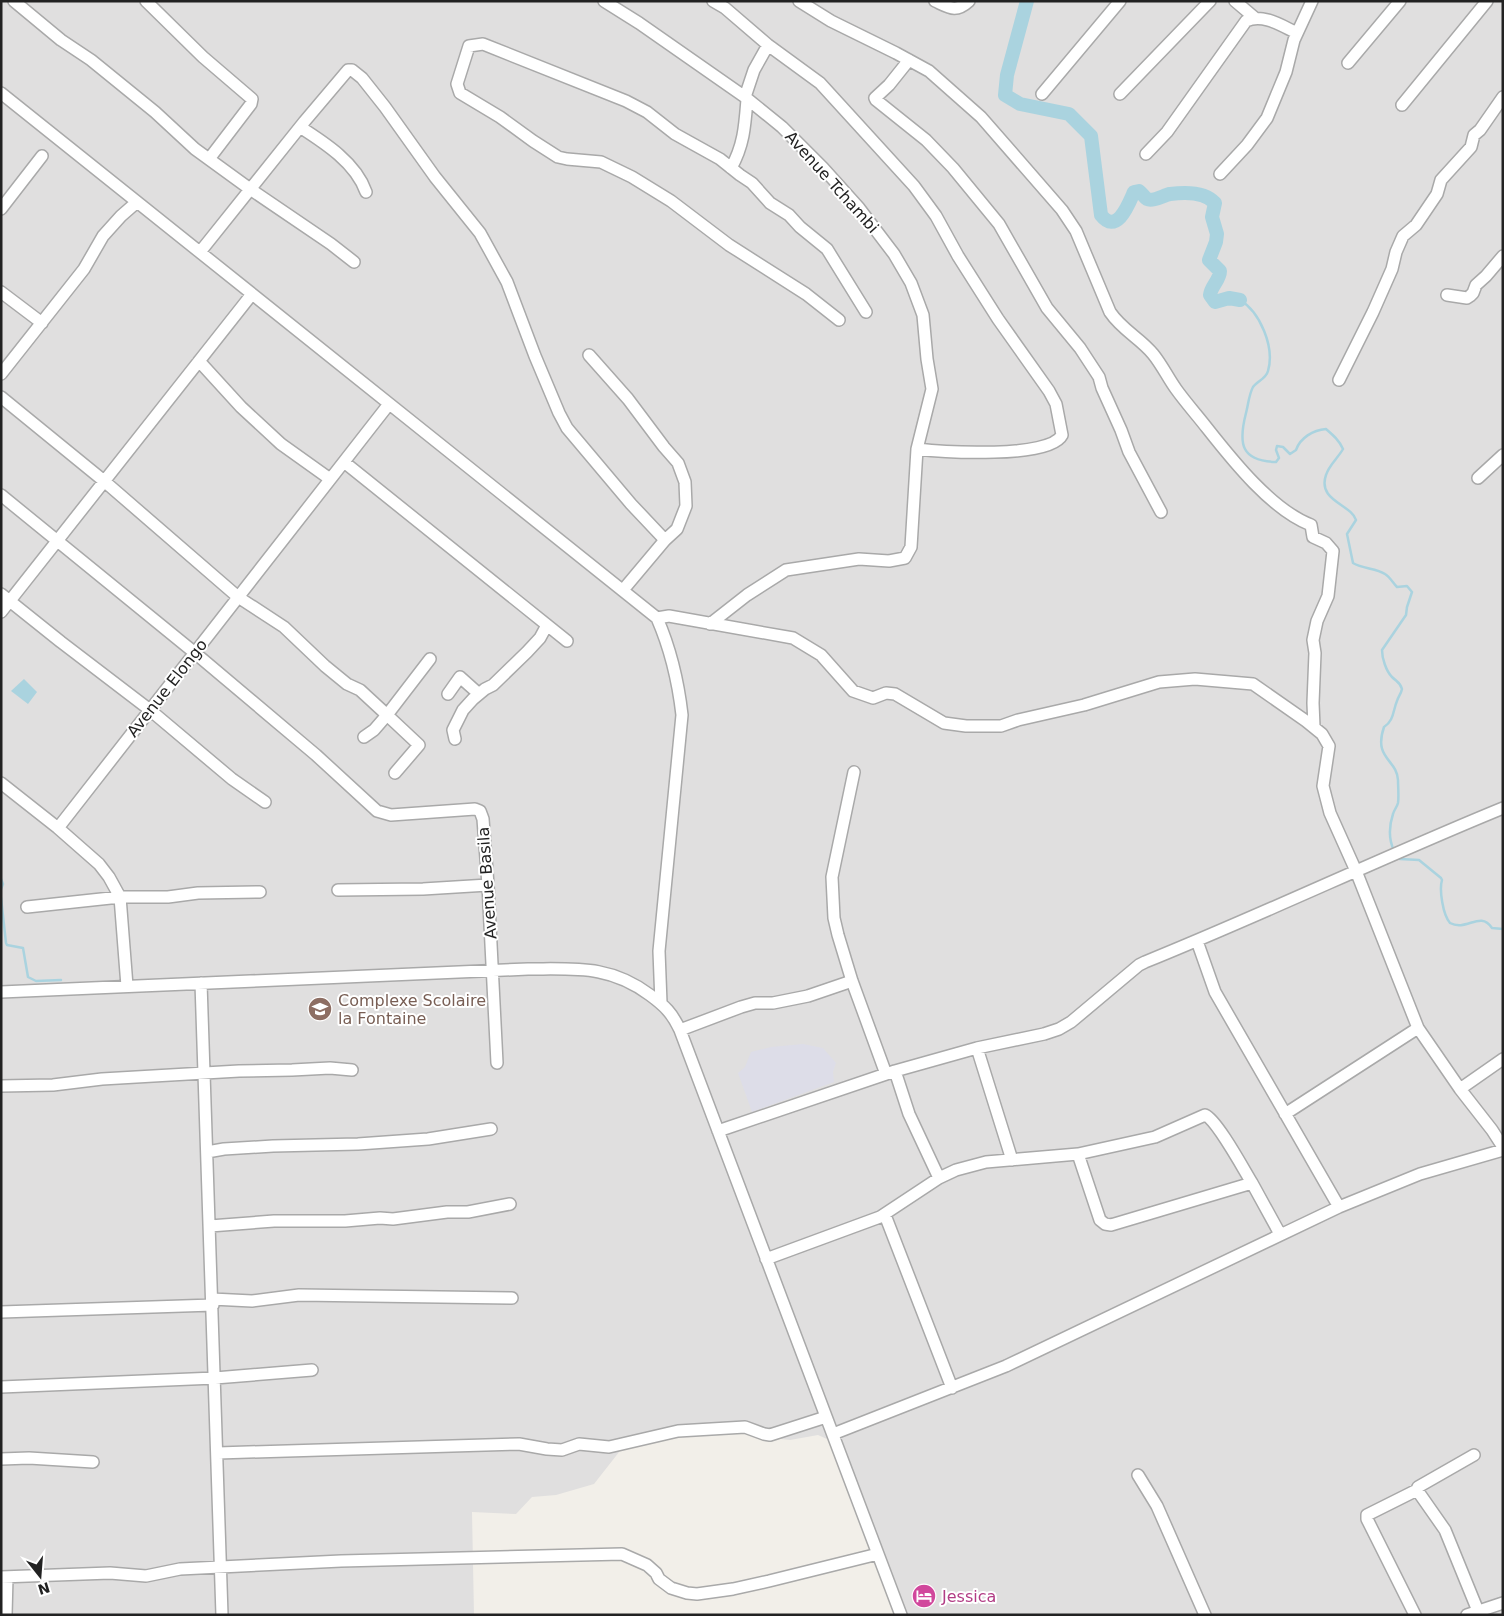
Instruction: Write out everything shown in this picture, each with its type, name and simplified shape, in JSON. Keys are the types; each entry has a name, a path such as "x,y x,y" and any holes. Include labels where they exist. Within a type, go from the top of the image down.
{"street":[{"path":"14,1 61,40 91,60 155,112 195,149 354,262"},
{"path":"146,1 203,57 252,99 251,104 209,159"},
{"name":"Avenue Tchambi","path":"604,1 639,23 746,98 782,127 860,208 894,254 911,282 922,315 932,389 917,448 911,547 905,558 890,561 860,559 786,570 747,595 710,624"},
{"path":"713,1 820,83 914,186 936,216 958,256 998,319 1049,391 1056,404 1062,435 1060,439 1044,446 1015,451 943,452 917,448"},
{"path":"799,1 831,21 929,71 980,117 1062,210 1076,231 1116,322 1143,343 1154,355 1176,390 1237,467 1288,513 1312,525 1313,537 1326,543 1333,551 1328,596 1316,621 1313,640 1315,653 1314,727"},
{"path":"935,1 957,10 969,1"},
{"path":"1042,94 1120,1"},
{"path":"1120,94 1210,1"},
{"path":"1235,1 1255,18"},
{"path":"1220,174 1247,145 1267,118 1286,72 1297,33 1312,1"},
{"path":"1348,63 1400,1"},
{"path":"1402,105 1486,1"},
{"path":"1146,154 1167,132 1246,21 1255,18 1269,20 1297,33"},
{"path":"839,320 806,294 729,244 671,201 632,176 601,162 558,157 460,93 457,84 469,46 483,44 626,101 646,112 675,134 720,159 752,182 766,198 789,215 800,227 827,249 866,312"},
{"path":"732,168 740,153 744,134 746,98 754,70 768,45"},
{"path":"909,60 889,85 875,98 876,100 926,140 970,187 999,224 1047,308 1080,348 1095,371 1129,452 1161,512"},
{"path":"200,252 300,127 348,70 352,70 362,78 385,107 435,177 480,233 507,282 562,421 631,504 665,540"},
{"path":"1,93 657,618 667,642 678,680 682,715 660,951 661,1003"},
{"path":"1338,380 1392,270 1396,252 1403,236 1416,225 1437,194 1440,182 1471,147 1474,135 1480,130 1503,97"},
{"path":"300,127 325,143 348,164 366,192"},
{"path":"1,209 42,156"},
{"path":"1,374 84,269 103,236 137,202"},
{"path":"1447,295 1467,298 1470,296 1476,285 1503,256"},
{"path":"1,292 42,323"},
{"path":"1,612 6,597 57,541 252,294"},
{"path":"589,355 628,399 678,463 685,482 686,506 676,529 623,590"},
{"path":"199,361 241,407 281,444 330,479"},
{"path":"1,397 104,481 238,597 284,627 325,666 347,684 360,690 387,714 419,745 395,773"},
{"name":"Avenue Elongo","path":"58,828 389,404"},
{"path":"1478,478 1503,455"},
{"path":"344,462 567,641"},
{"path":"1,495 195,652"},
{"path":"6,597 150,710 232,779 265,802"},
{"path":"657,618 669,616 797,639 821,654 852,690 873,698 886,693 894,694 932,717 948,723 966,726 1002,726 1025,718 1084,706 1156,682 1195,679 1253,684 1314,727 1322,734 1329,746 1323,786 1330,813 1356,871 1418,1028 1460,1089 1492,1130 1503,1149 1420,1174 1339,1207 1006,1366 832,1434"},
{"path":"455,739 453,731 463,710 479,694 493,685 527,652 540,638 547,625"},
{"name":"Avenue Basila","path":"195,652 316,755 377,810 384,814 476,809 480,811 483,819 488,885 497,1063"},
{"path":"364,737 374,730 430,659"},
{"path":"448,694 460,677 479,694"},
{"path":"854,772 832,877 836,927 852,981 890,1072 939,1178"},
{"path":"1,783 58,828 110,876 120,897 127,986"},
{"path":"718,1131 890,1072 977,1048 1059,1029 1071,1022 1139,965 1503,808"},
{"path":"338,890 423,889 488,885"},
{"path":"27,907 120,897 168,897 198,893 260,892"},
{"path":"1196,941 1215,992 1339,1207"},
{"path":"1,992 492,970 562,969 598,971 622,977 635,984 668,1010 680,1030 901,1615"},
{"path":"680,1030 741,1006 755,1003 773,1003 808,996 852,981"},
{"path":"201,983 222,1567 222,1615"},
{"path":"1285,1114 1418,1028"},
{"path":"977,1048 1012,1160"},
{"path":"1460,1089 1503,1059"},
{"path":"1,1086 53,1085 102,1079 204,1072 330,1068 352,1070"},
{"path":"766,1259 880,1217 939,1178 956,1170 986,1162 1078,1154 1155,1137 1205,1115 1210,1117 1218,1127 1280,1234"},
{"path":"1492,1130 1503,1123"},
{"path":"207,1152 273,1146 358,1144 428,1139 491,1129"},
{"path":"1078,1154 1100,1220 1105,1224 1111,1225 1252,1183"},
{"path":"210,1226 274,1220 345,1221 380,1218 392,1219 439,1213 468,1212 510,1204"},
{"path":"884,1216 952,1388"},
{"path":"1,1312 252,1301 299,1295 512,1298"},
{"path":"1,1388 215,1378 312,1370"},
{"path":"218,1453 519,1444 562,1450 579,1444 609,1447 680,1431 745,1427 770,1435 826,1417"},
{"path":"1415,1615 1367,1519 1367,1515 1417,1490 1418,1487 1474,1455"},
{"path":"1,1459 29,1458 92,1462"},
{"path":"1138,1475 1157,1506 1205,1615"},
{"path":"1417,1490 1446,1530 1472,1613 1503,1603"},
{"path":"6,1615 4,1577 110,1573 146,1576 180,1569 341,1561 622,1554 647,1565 656,1572 659,1579 671,1588 697,1594 733,1589 878,1554"}],"shaded area":[{"path":"1,1 1503,1 1503,1615 900,1615 831,1438 827,1439 818,1435 790,1440 746,1433 679,1434 623,1447 594,1484 556,1495 532,1497 516,1514 472,1512 474,1615 1,1615"},
{"path":"803,1044 823,1048 836,1063 833,1072 834,1082 752,1112 738,1073 745,1067 751,1052 771,1047"}],"water":[{"path":"24,679 37,692 28,704 11,691"}],"waterway":[{"path":"1027,1 1007,75 1005,95 1020,104 1069,114 1091,136 1101,215 1107,220 1112,222 1122,216 1134,192 1139,191 1149,200 1170,194 1188,193 1211,199 1215,203 1212,217 1217,234 1209,260 1220,271 1210,295 1215,302 1229,298 1240,300"},
{"path":"1240,300 1254,313 1264,331 1270,362 1267,374 1253,387 1250,396 1242,434 1245,449 1255,458 1276,462 1279,458 1276,450 1277,446 1283,447 1290,454 1296,450 1308,435 1326,429 1338,440 1343,449 1327,471 1325,484 1326,491 1330,496 1348,510 1356,520 1347,534 1353,563 1381,572 1397,587 1407,586 1412,592 1406,615 1382,650 1388,671 1402,689 1391,719 1384,727 1381,738 1383,752 1394,767 1398,780 1398,803 1390,828 1390,838 1394,851"},
{"path":"1396,856 1400,859 1419,860 1441,878 1442,902 1450,923 1462,925 1483,921 1492,928 1503,929"},
{"path":"1,879 3,884 1,889"},
{"path":"1,898 6,943 7,945 23,948 28,977 36,981 61,980"}],"place":[{"name":"Complexe Scolaire la Fontaine","path":"320,1009"},
{"name":"Jessica","path":"924,1596"}]}
